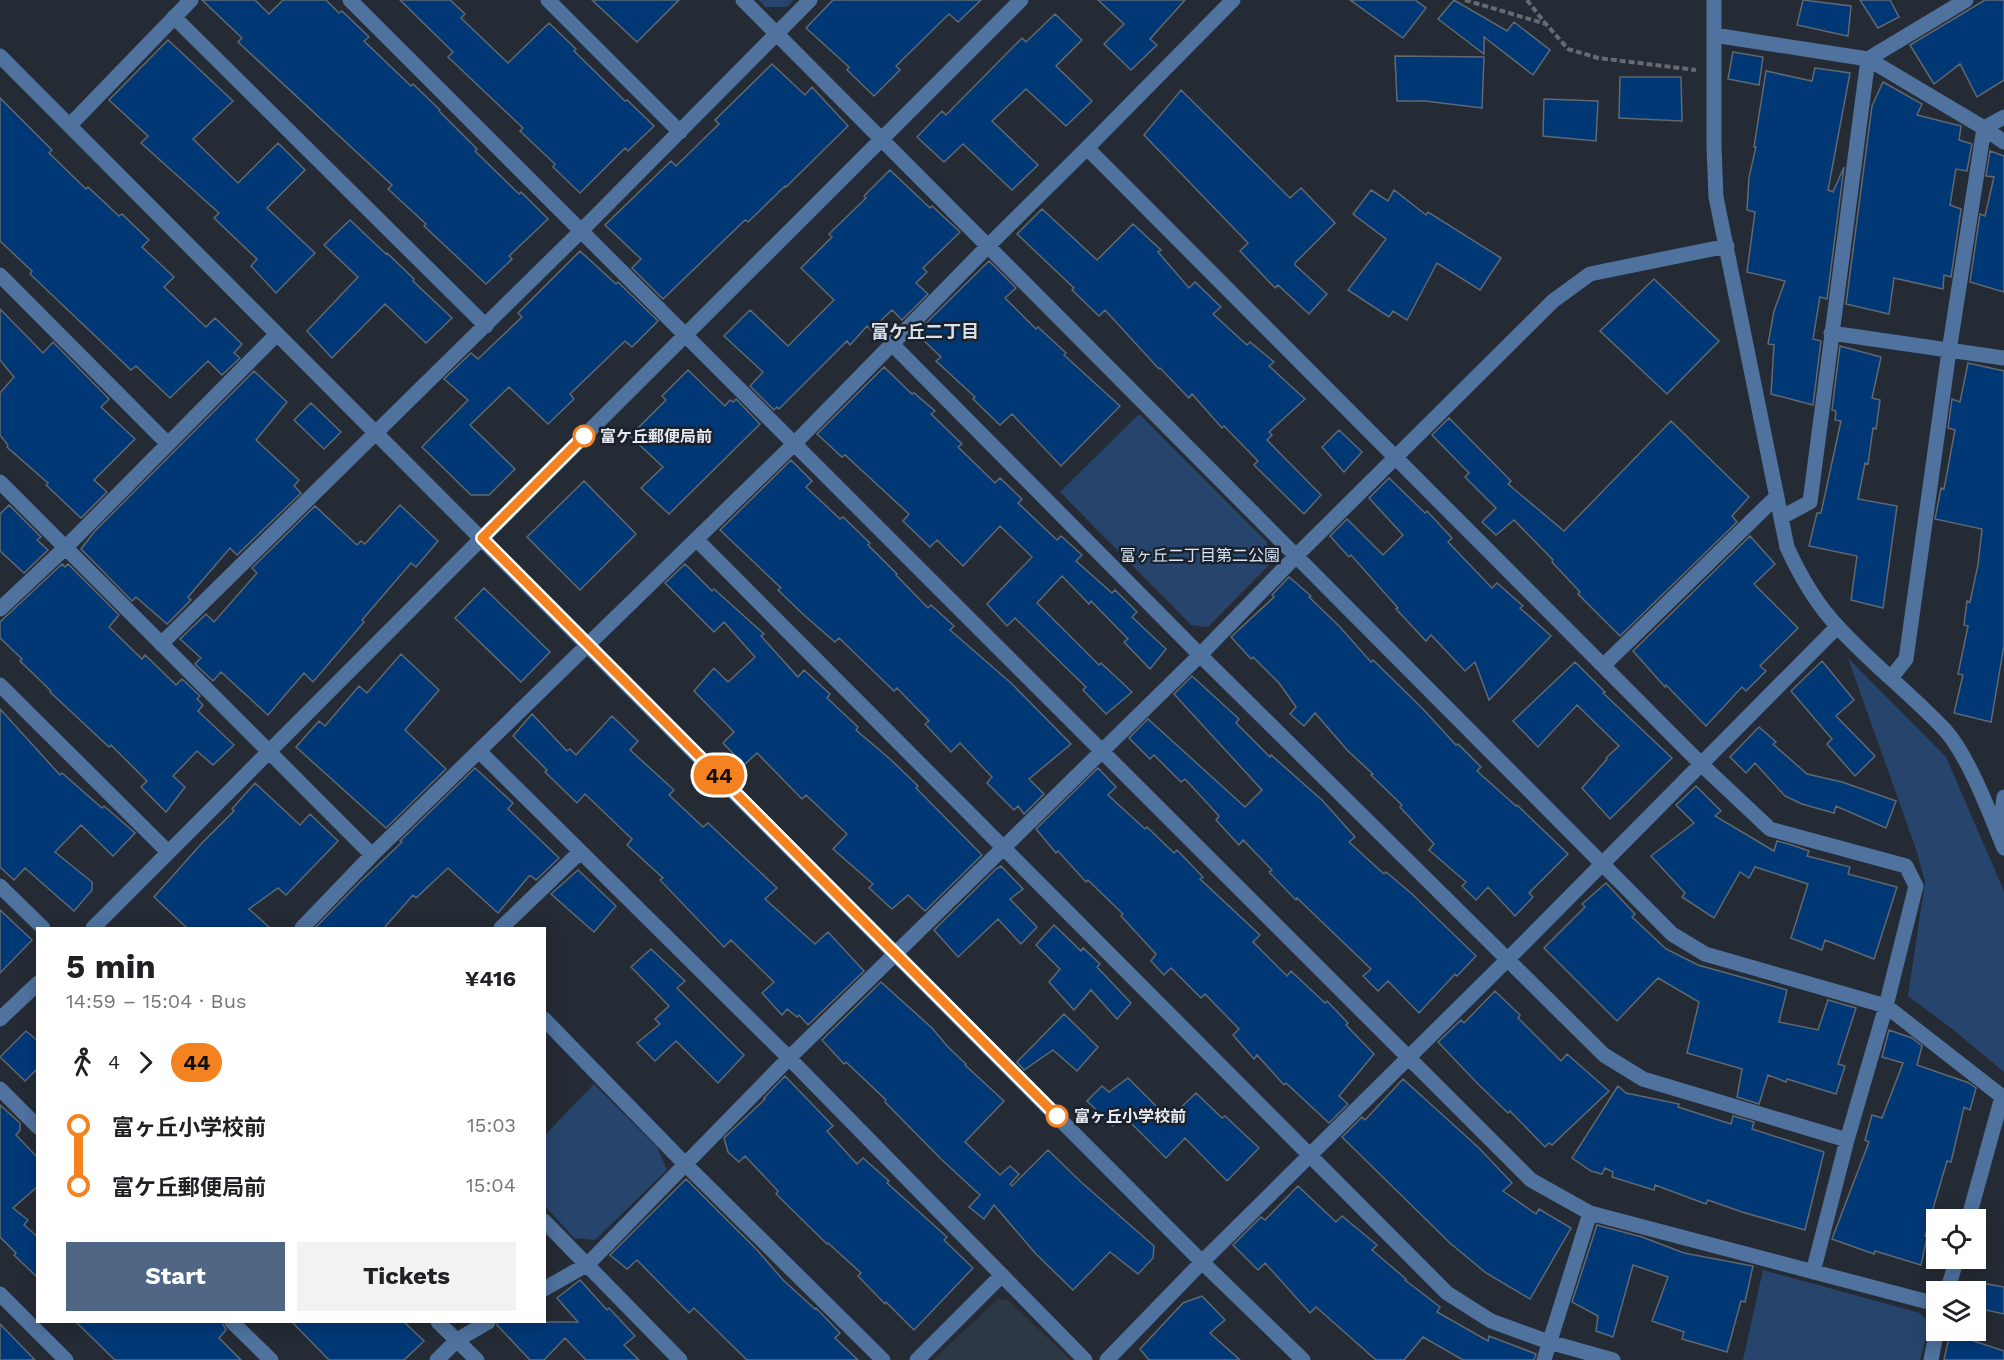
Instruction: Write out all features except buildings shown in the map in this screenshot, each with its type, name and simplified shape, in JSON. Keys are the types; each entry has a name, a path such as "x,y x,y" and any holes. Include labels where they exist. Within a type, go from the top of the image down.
{"street":[{"path":"70,125 191,0"},
{"path":"350,0 1531,1180 1590,1213 1926,1301"},
{"path":"548,0 680,132"},
{"path":"743,0 1672,934 1705,954 1886,1006 2003,1097 1971,1209"},
{"path":"161,644 486,326 810,0"},
{"path":"94,927 1021,0"},
{"path":"303,927 372,855 794,444 1233,0"},
{"path":"1714,0 1716,196 1787,547 1814,597 1838,627 1946,731 1963,756 2001,842"},
{"path":"1868,59 1966,0"},
{"path":"174,17 486,326"},
{"path":"1714,35 1868,59 2004,142"},
{"path":"0,56 1202,1262 1303,1360"},
{"path":"1782,517 1810,502 1868,59"},
{"path":"1984,128 2004,117"},
{"path":"1891,678 1906,659 1949,351 1984,128"},
{"path":"1087,148 1702,765 1770,829 1906,866 1916,885 1886,1006 1847,1140 1813,1272"},
{"path":"546,1288 588,1264 789,1058 1200,655 1296,556 1553,301 1590,274 1727,246"},
{"path":"0,275 168,444"},
{"path":"1831,333 2004,358"},
{"path":"0,609 65,548 277,334"},
{"path":"892,344 1200,655 1604,1055 1643,1079 1847,1140"},
{"path":"0,482 372,855"},
{"path":"1604,665 1777,496"},
{"path":"697,540 1447,1293 1491,1321 1549,1342 1613,1360"},
{"path":"1107,1360 1202,1262 1408,1059 1838,627"},
{"path":"0,685 168,852"},
{"path":"480,752 789,1058 1085,1360"},
{"path":"2001,842 2004,797"},
{"path":"502,927 580,852"},
{"path":"0,886 42,927"},
{"path":"0,1019 36,985"},
{"path":"546,1021 685,1164 883,1360"},
{"path":"0,1089 36,1125"},
{"path":"1544,1360 1590,1213"},
{"path":"546,1223 680,1360"},
{"path":"916,1360 1002,1275"},
{"path":"0,1294 66,1360"},
{"path":"233,1323 271,1360"},
{"path":"439,1323 477,1360"},
{"path":"437,1360 457,1340 486,1323"},
{"path":"1931,1360 1935,1341"}],"path":[{"path":"1465,0 1546,24"},
{"path":"1527,0 1568,49 1598,58 1714,72"}],"shaded area":[{"path":"998,1299 1008,1300 1071,1360 933,1360"}],"green space":[{"path":"759,0 794,0 787,7 765,7"},
{"name":"富ヶ丘二丁目第二公園","path":"1139,414 1267,542 1272,562 1208,627 1191,625 1060,492"},
{"path":"1848,658 1946,757 2004,891 2004,1072 1908,996 1925,882 1917,852"},
{"path":"594,1084 657,1147 667,1170 595,1240 574,1238 546,1207 546,1134"},
{"path":"1763,1270 1920,1313 1926,1319 1926,1338 1920,1360 1743,1360"}],"bus line":[{"name":"44","path":"584,436 482,538 1057,1116"}],"place":[{"name":"富ケ丘郵便局前","path":"584,436"},
{"name":"富ヶ丘小学校前","path":"1057,1116"}],"district":[{"name":"富ケ丘二丁目","path":"925,331"}]}
